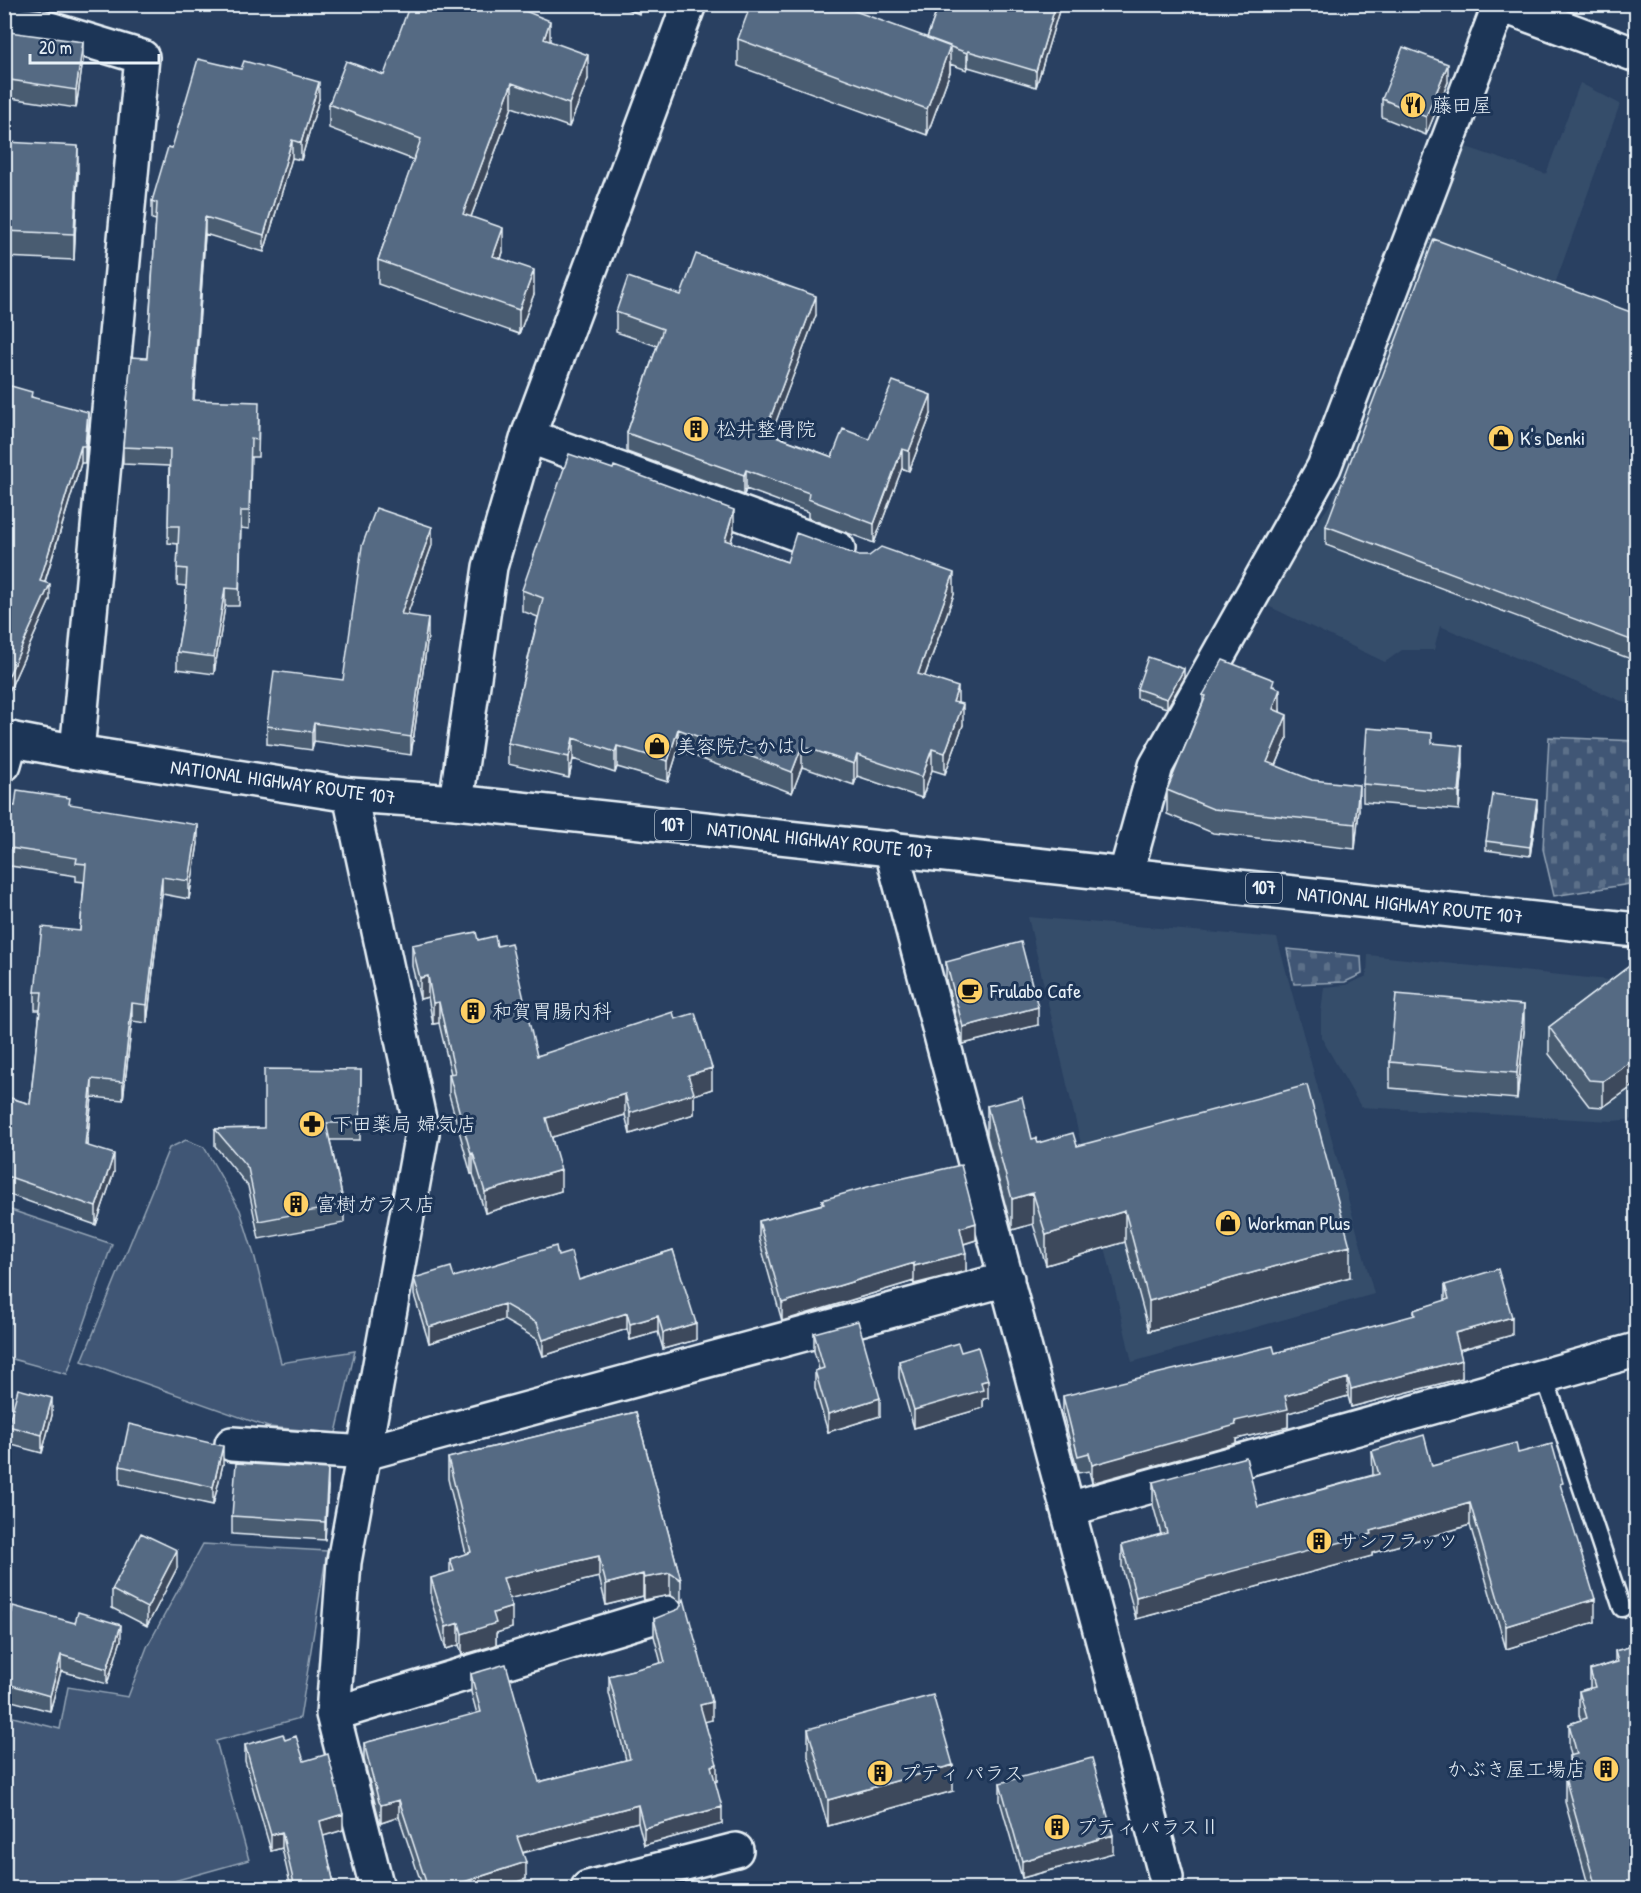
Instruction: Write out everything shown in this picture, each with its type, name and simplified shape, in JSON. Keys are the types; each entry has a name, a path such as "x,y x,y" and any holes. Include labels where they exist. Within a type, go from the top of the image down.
{"main road":[{"path":"456,802 490,567 528,436 689,4"},
{"path":"1126,873 1156,766 1324,467 1500,5 1636,55"},
{"path":"4,23 43,16 141,57 77,752"},
{"path":"528,436 865,559"},
{"name":"NATIONAL HIGHWAY ROUTE 107","path":"7,747 77,752 350,795 456,802 1636,930"},
{"path":"350,795 422,1133 344,1562 333,1714 377,1888"},
{"path":"891,848 1166,1877"},
{"path":"232,1444 364,1453 1007,1279"},
{"path":"1069,1509 1636,1350"},
{"path":"333,1714 666,1613"},
{"path":"588,1888 736,1850"}],"lane":[{"path":"1544,1375 1622,1608"}],"shaded area":[{"name":"K's Denki","path":"1580,83 1620,104 1551,295 1636,326 1636,707 1440,626 1434,650 1402,650 1385,662 1262,603 1331,503 1460,145 1546,174"},
{"path":"1028,917 1277,938 1374,1294 1132,1362"},
{"path":"1368,955 1636,983 1636,1119 1612,1121 1361,1107 1321,1037 1321,1013 1324,987 1346,985 1367,976"}],"green space":[{"path":"1549,737 1636,741 1636,883 1554,896 1543,849"},
{"path":"1287,949 1361,956 1362,974 1345,982 1294,984"},
{"path":"186,1140 204,1147 240,1210 255,1258 281,1363 355,1351 336,1433 268,1427 82,1361 169,1148"},
{"path":"5,1208 112,1244 67,1374 5,1357"},
{"path":"203,1544 327,1551 300,1718 216,1741 249,1860 149,1888 5,1888 5,1715 60,1729 68,1687 128,1697 147,1647"}],"building":[{"path":"410,4 508,4 550,21 544,39 588,55 569,104 512,83 463,214 503,228 493,256 534,270 519,310 378,260 421,139 329,104 346,61 384,75"},
{"path":"751,4 836,4 950,46 927,109 738,39"},
{"path":"939,4 1056,4 1036,71 968,51 967,53 927,38"},
{"path":"9,32 83,42 76,90 4,79 4,60"},
{"path":"1403,47 1448,64 1426,117 1382,99"},
{"path":"198,59 241,69 244,61 319,82 301,143 292,140 264,235 205,217 193,400 259,402 258,440 251,439 249,511 241,511 239,589 225,588 214,657 177,652 185,607 187,569 177,568 179,526 168,526 170,449 123,447 131,357 147,358 157,203 152,201 168,147 172,148"},
{"path":"6,142 78,146 74,234 4,231"},
{"name":"K's Denki","path":"1434,239 1636,314 1636,642 1326,526"},
{"path":"696,254 816,296 765,432 832,457 843,429 869,439 893,381 931,395 909,451 902,449 874,524 808,499 809,493 746,470 744,475 627,433 663,329 616,312 628,277 681,295"},
{"path":"4,384 32,392 31,397 88,412 85,446 81,446 40,581 50,584 5,684"},
{"path":"569,454 613,469 614,466 734,510 725,540 787,562 796,533 859,556 869,556 881,547 954,573 918,674 958,687 953,702 963,704 945,753 932,749 922,777 857,755 854,764 802,746 792,772 678,729 668,761 617,746 615,752 573,738 569,757 508,743 543,598 522,590"},
{"path":"376,508 432,527 401,614 428,618 411,737 314,723 312,732 267,726 274,671 343,680 362,546"},
{"path":"1148,657 1184,669 1167,699 1137,689"},
{"path":"1223,660 1274,680 1272,686 1280,689 1273,709 1287,715 1267,762 1312,780 1359,785 1355,824 1213,809 1167,790 1206,696 1203,695"},
{"path":"1367,728 1432,733 1432,743 1463,746 1459,792 1363,784"},
{"path":"17,790 70,798 69,804 198,825 189,881 162,877 147,1005 132,1003 123,1082 92,1079 85,1145 114,1154 96,1207 4,1175 4,1096 30,1104 42,992 35,992 42,927 80,931 86,864 76,863 77,858 4,847 10,805 15,806"},
{"path":"1493,794 1537,800 1530,847 1486,841"},
{"path":"476,932 478,940 495,936 497,946 511,943 537,1056 673,1012 675,1019 695,1013 712,1068 688,1075 694,1093 630,1113 625,1094 546,1118 561,1170 485,1192 473,1153 471,1154 449,1074 455,1073 439,1002 433,1003 428,976 420,978 412,945"},
{"path":"1021,942 1038,1007 963,1027 946,962"},
{"path":"1636,961 1636,1058 1603,1081 1589,1080 1549,1027"},
{"path":"1396,994 1524,1005 1517,1073 1390,1062"},
{"path":"264,1069 361,1070 360,1123 326,1123 344,1205 259,1221 248,1168 215,1129 264,1128"},
{"name":"Workman Plus","path":"1307,1085 1350,1246 1149,1301 1125,1211 1046,1235 1033,1193 1012,1199 987,1106 1022,1097 1032,1139 1036,1138 1038,1143 1073,1133 1077,1146"},
{"path":"961,1165 976,1223 960,1228 966,1253 914,1266 914,1263 782,1303 759,1221 824,1204 822,1200 878,1184"},
{"path":"556,1246 558,1256 571,1252 579,1280 673,1250 696,1323 663,1333 658,1316 630,1324 627,1313 543,1340 537,1323 504,1304 429,1327 414,1278 451,1267 454,1277"},
{"path":"1498,1269 1512,1317 1455,1333 1462,1360 1351,1389 1348,1378 1285,1396 1288,1409 1235,1421 1236,1425 1092,1465 1089,1453 1078,1456 1063,1396 1273,1346 1275,1353 1415,1315 1414,1310 1449,1299 1445,1285"},
{"path":"858,1321 880,1398 828,1414 815,1371 824,1368 814,1333"},
{"path":"958,1343 961,1352 978,1347 988,1380 981,1382 983,1390 914,1410 899,1361"},
{"path":"18,1389 52,1398 42,1435 8,1426"},
{"path":"636,1412 681,1580 670,1573 644,1578 643,1574 606,1584 599,1556 503,1578 512,1607 493,1613 496,1623 462,1634 459,1623 446,1627 431,1578 454,1571 450,1559 471,1552 448,1458"},
{"path":"129,1424 223,1446 213,1487 120,1466"},
{"path":"1424,1435 1432,1466 1516,1443 1518,1453 1552,1444 1563,1483 1560,1484 1595,1599 1506,1626 1470,1503 1371,1531 1372,1534 1136,1597 1122,1545 1167,1533 1153,1482 1246,1457 1258,1507 1379,1474 1372,1451"},
{"path":"236,1463 328,1469 325,1522 232,1516"},
{"path":"141,1533 177,1550 147,1608 112,1590"},
{"path":"684,1599 712,1702 700,1705 717,1764 711,1766 722,1807 644,1828 638,1805 517,1837 526,1862 445,1888 428,1888 399,1800 381,1805 379,1802 364,1743 481,1712 471,1674 506,1664 539,1782 630,1759 609,1676 665,1662 654,1619 679,1609"},
{"path":"13,1606 75,1623 78,1612 121,1625 107,1669 61,1655 50,1696 4,1683 4,1610 12,1612"},
{"name":"かぶき屋工場店","path":"1636,1645 1636,1888 1596,1888 1565,1778 1575,1775 1569,1756 1577,1754 1569,1724 1587,1718 1579,1691 1595,1687 1590,1670 1618,1662 1615,1651"},
{"name":"プティ パラス","path":"933,1695 953,1765 828,1800 808,1729"},
{"path":"283,1734 285,1740 296,1736 304,1761 328,1754 343,1814 320,1821 335,1888 295,1888 282,1832 271,1835 245,1745"},
{"name":"プティ パラスⅡ","path":"1092,1758 1113,1835 1022,1861 1000,1783"}],"place":[{"name":"藤田屋","path":"1413,105"},
{"name":"松井整骨院","path":"696,429"},
{"name":"K's Denki","path":"1501,438"},
{"name":"美容院たかはし","path":"657,746"},
{"name":"Frulabo Cafe","path":"970,991"},
{"name":"和賀胃腸内科","path":"473,1011"},
{"name":"下田薬局 婦気店","path":"312,1124"},
{"name":"富樹ガラス店","path":"296,1204"},
{"name":"Workman Plus","path":"1228,1223"},
{"name":"サンフラッツ","path":"1319,1541"},
{"name":"かぶき屋工場店","path":"1606,1769"},
{"name":"プティ パラス","path":"880,1773"},
{"name":"プティ パラスⅡ","path":"1057,1827"}]}
